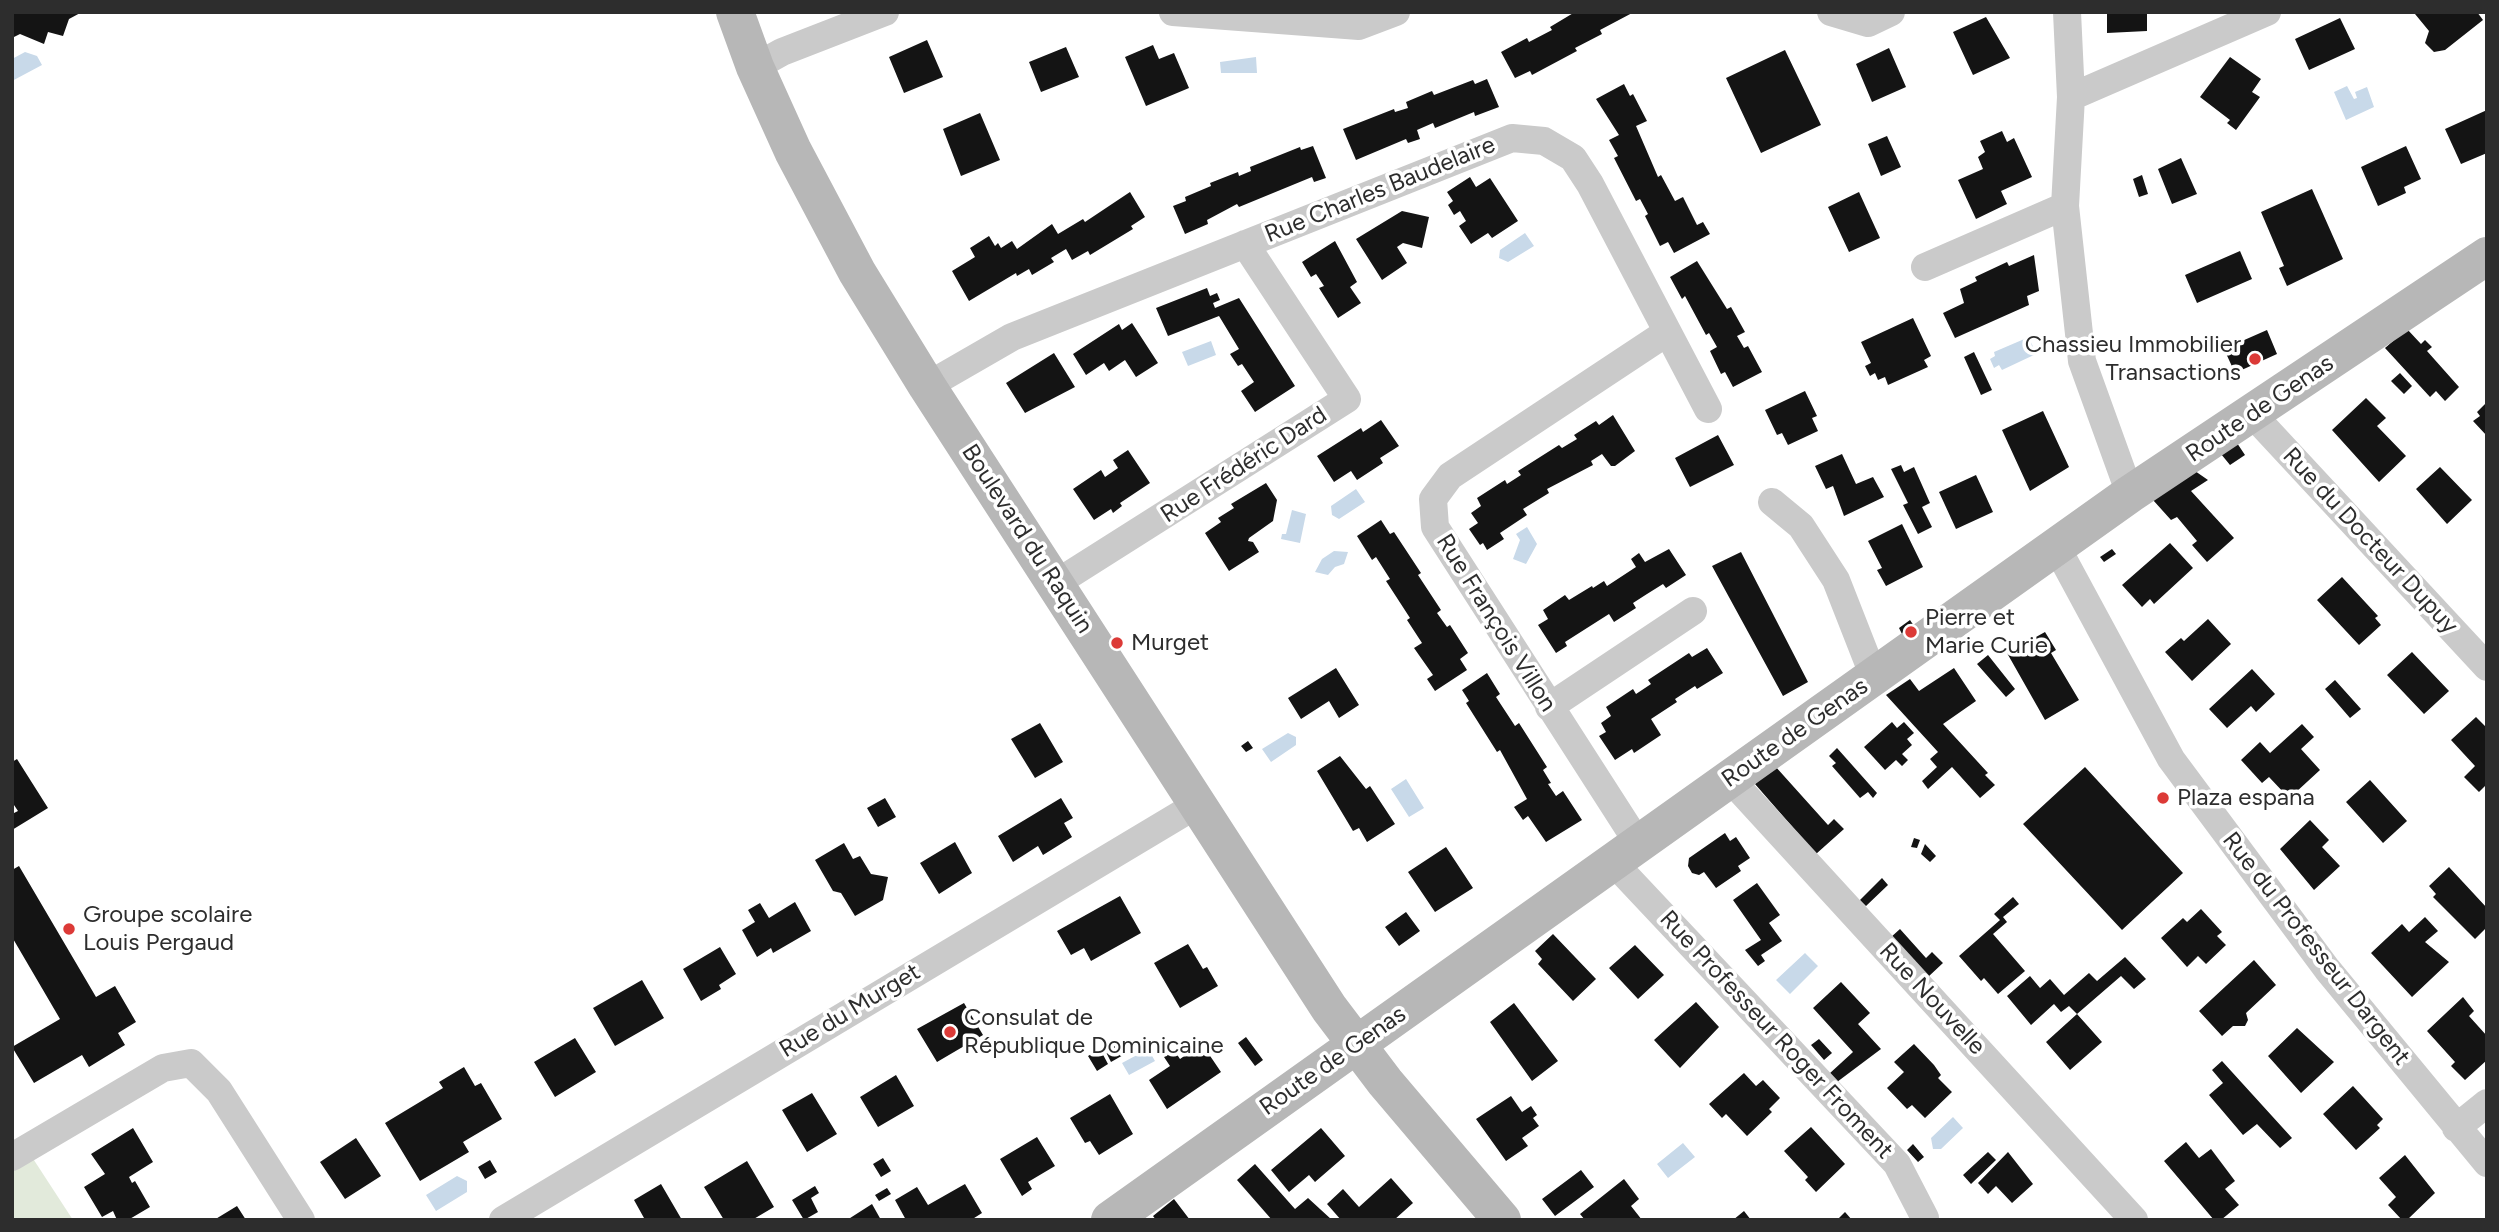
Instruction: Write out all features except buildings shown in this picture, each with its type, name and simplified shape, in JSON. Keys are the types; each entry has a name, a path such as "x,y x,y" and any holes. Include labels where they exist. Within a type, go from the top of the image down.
{"street":[{"name":"Boulevard du Raquin","path":"735,12 755,68 784,132 857,272 927,386 1329,1008 1385,1082 1502,1220"},
{"path":"755,68 782,52 884,12"},
{"path":"1173,12 1359,26 1395,12"},
{"path":"1832,12 1868,23 1891,12"},
{"path":"2067,12 2071,97 2065,206 2082,361 2130,494"},
{"path":"2071,97 2267,12"},
{"name":"Rue Charles Baudelaire","path":"927,386 1012,337 1512,138 1544,141 1573,158 1590,184 1708,410"},
{"path":"1925,267 2065,206"},
{"name":"Rue Frédéric Dard","path":"1055,584 1347,399 1245,244"},
{"name":"Route de Genas","path":"1110,1220 2130,494 2253,415 2487,256"},
{"name":"Rue François Villon","path":"1625,852 1549,707 1435,527 1433,499 1450,476 1666,332"},
{"name":"Rue du Docteur Dupuy","path":"2253,415 2487,667"},
{"path":"1772,502 1801,526 1836,580 1874,677"},
{"name":"Rue du Professeur Dargent","path":"2057,548 2171,759 2327,969 2487,1163"},
{"path":"1549,707 1693,611"},
{"name":"Rue Nouvelle","path":"1729,778 2134,1220"},
{"name":"Rue du Murget","path":"503,1220 1198,804"},
{"name":"Rue Professeur Roger Froment","path":"1625,852 1898,1164 1925,1218"},
{"path":"12,1157 163,1068 191,1063 219,1091 301,1220"},
{"path":"2456,1128 2487,1103"}],"green space":[{"path":"30,1154 73,1220 12,1220 12,1165"}],"water":[{"path":"25,52 37,56 42,65 12,81 12,59"},
{"path":"1256,57 1257,73 1221,73 1220,62"},
{"path":"2347,86 2354,99 2357,98 2355,92 2367,87 2374,107 2346,120 2334,92"},
{"path":"1525,233 1534,246 1508,262 1499,258 1500,250"},
{"path":"2029,337 2036,354 2002,370 1999,365 1994,368 1990,359 1995,356 1994,352"},
{"path":"1211,341 1216,355 1188,366 1182,352"},
{"path":"1356,489 1365,502 1339,519 1332,515 1331,506"},
{"path":"1292,510 1306,514 1300,543 1281,539 1282,534 1286,534"},
{"path":"1527,527 1537,544 1526,564 1513,559 1520,540 1516,534"},
{"path":"1334,551 1348,552 1344,564 1335,567 1328,575 1315,572 1322,559"},
{"path":"1288,733 1296,737 1296,745 1271,762 1262,749"},
{"path":"1406,779 1424,808 1409,817 1391,789"},
{"path":"1805,953 1818,966 1790,994 1776,980"},
{"path":"1148,1049 1155,1061 1129,1075 1122,1063"},
{"path":"1953,1117 1963,1128 1941,1149 1933,1149 1931,1138"},
{"path":"1683,1143 1695,1157 1668,1178 1657,1164"},
{"path":"457,1176 467,1181 467,1192 436,1211 426,1195"}],"place":[{"name":"Chassieu Immobilier Transactions","path":"2255,359"},
{"name":"Pierre et Marie Curie","path":"1911,632"},
{"name":"Murget","path":"1117,643"},
{"name":"Plaza espana","path":"2163,798"},
{"name":"Groupe scolaire Louis Pergaud","path":"69,929"},
{"name":"Consulat de République Dominicaine","path":"950,1032"}]}
